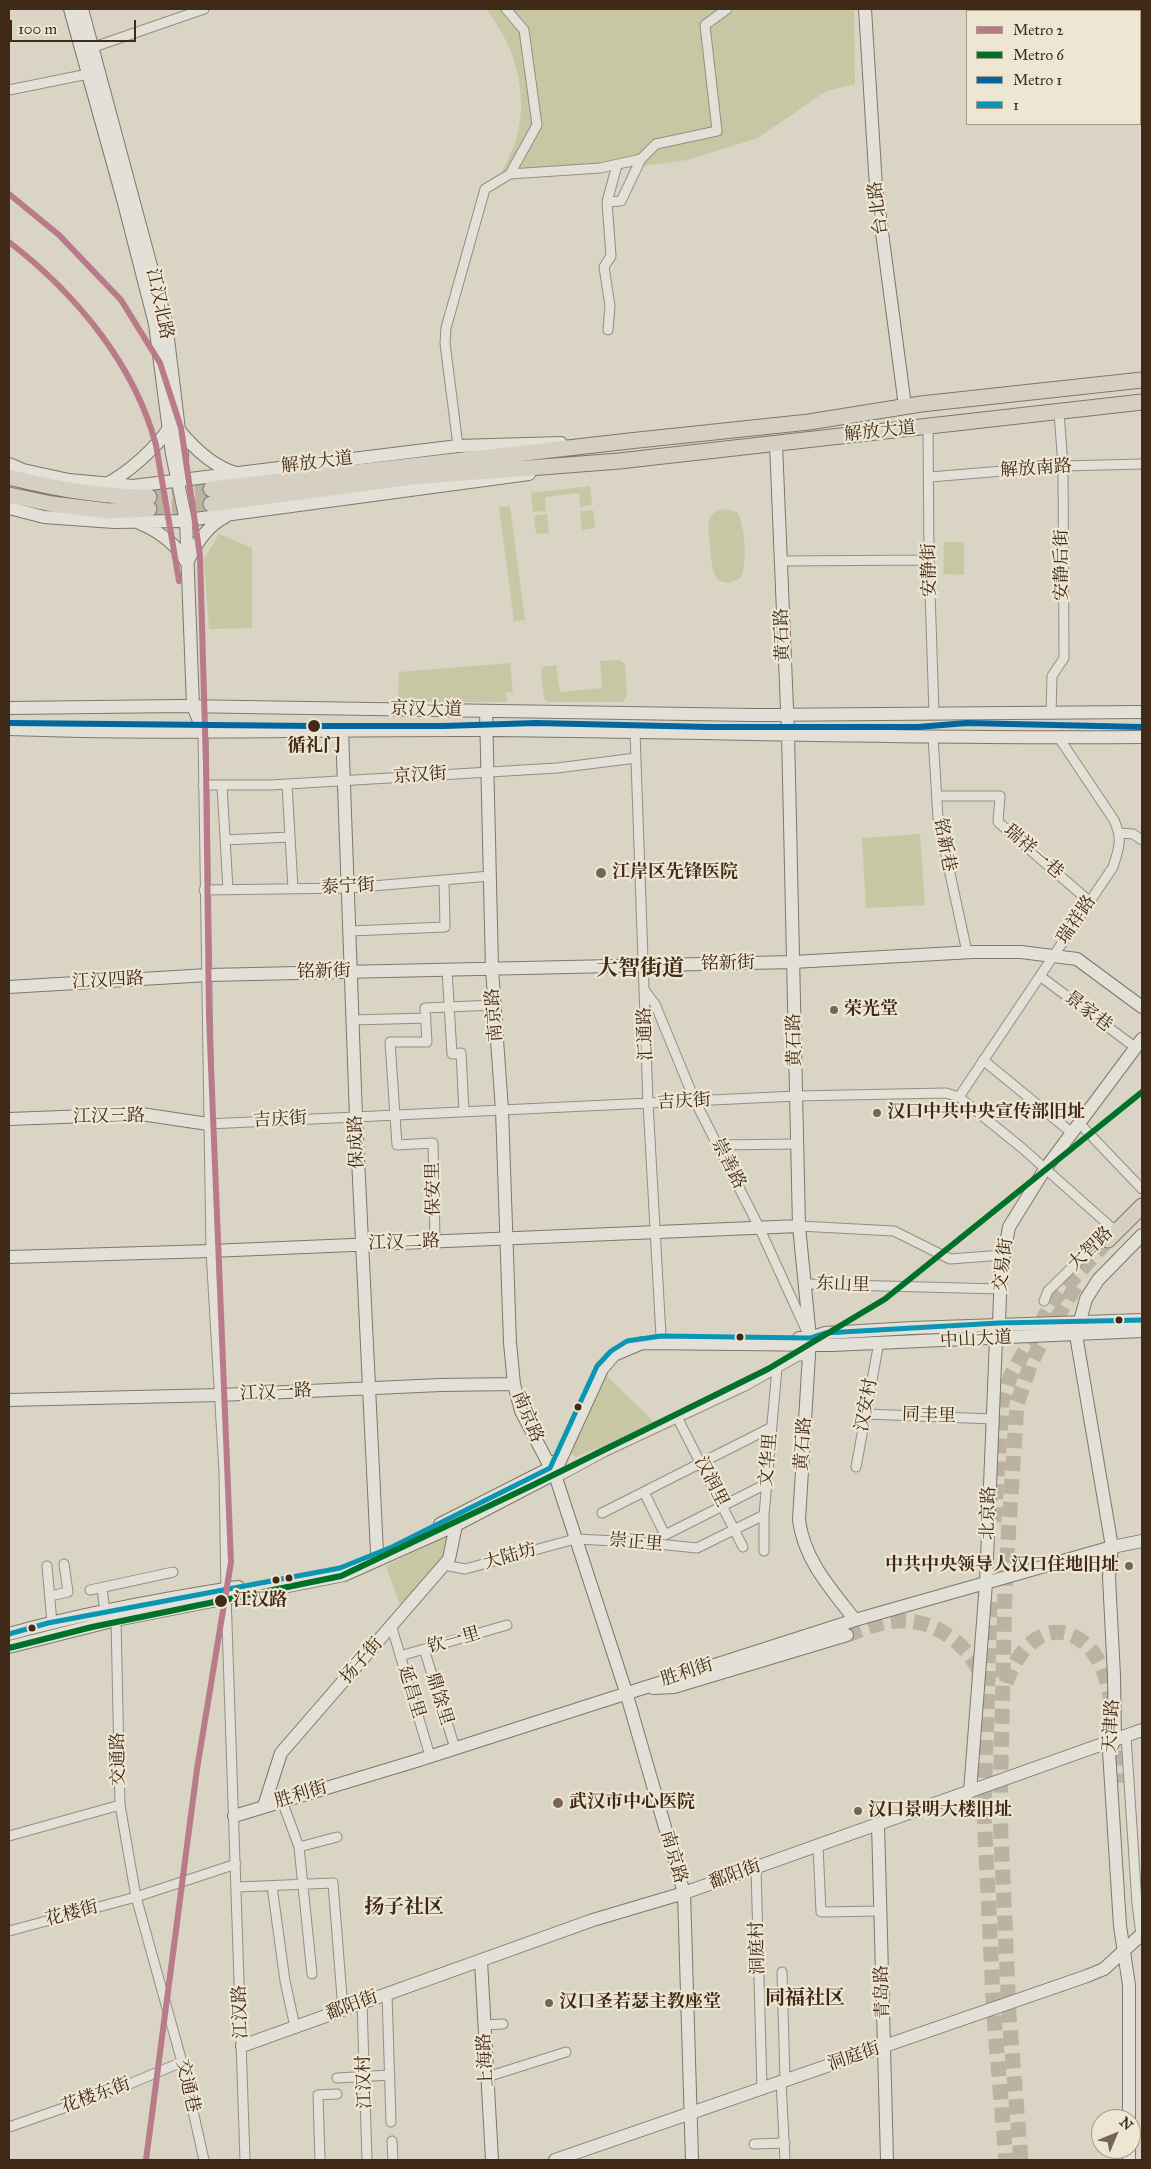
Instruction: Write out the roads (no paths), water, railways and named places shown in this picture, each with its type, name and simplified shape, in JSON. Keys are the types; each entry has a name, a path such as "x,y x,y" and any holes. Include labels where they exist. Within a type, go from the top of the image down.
{"main road":[{"name":"解放大道","path":"1142,380 905,406 809,422 629,440 211,496 413,476 618,462 1142,402"},
{"path":"9,477 65,491 149,503 108,511 52,504 9,495"},
{"name":"大智路","path":"1111,1238 1142,1206"},
{"name":"大智路","path":"1111,1238 1142,1218"}],"street":[{"name":"江汉北路","path":"70,9 87,49 166,322 179,482"},
{"name":"江汉北路","path":"82,9 88,74 154,324 174,429"},
{"path":"87,49 204,9"},
{"path":"506,9 524,30 537,125 510,174"},
{"path":"607,202 621,201 641,159 656,144 717,131 705,25 727,9"},
{"name":"台北路","path":"865,9 876,187 905,406"},
{"path":"9,90 88,74"},
{"path":"458,446 445,344 447,319 485,189 510,174 600,168 641,159"},
{"path":"608,330 610,306 604,267 611,256 607,202 617,165"},
{"name":"安静后街","path":"1051,714 1052,676 1064,658 1063,466 1059,412"},
{"name":"安静街","path":"928,426 930,477 929,560 934,714"},
{"path":"106,485 123,474 174,429 220,467 238,474"},
{"name":"解放大道","path":"9,464 23,470 60,478 106,485 132,486 179,482 458,446 629,440"},
{"name":"黄石路","path":"776,444 788,733 799,1226 806,1284 810,1347 799,1511 800,1528 805,1547 814,1565 855,1620"},
{"name":"解放大道","path":"9,508 44,517 134,522 186,521 618,462"},
{"name":"解放南路","path":"930,477 1063,466 1142,464"},
{"path":"179,482 186,521 193,706 203,732"},
{"path":"187,563 203,536 215,523 231,515"},
{"path":"134,522 157,532 169,541 182,554 187,563"},
{"path":"781,561 929,560"},
{"name":"京汉大道","path":"9,708 193,706 786,714 1142,712"},
{"name":"南京路","path":"486,711 489,771 492,969 502,1110 510,1343 514,1384 521,1411 553,1473 626,1692 684,1893 692,2160"},
{"name":"京汉大道","path":"9,729 203,732 488,730 1059,738 1142,737"},
{"name":"保成路","path":"342,730 361,1245 377,1554"},
{"name":"江汉路","path":"203,732 211,1251 224,1472 226,1594 245,2160"},
{"name":"汇通路","path":"635,732 648,1103 661,1336"},
{"name":"铭新巷","path":"933,736 938,818 967,952"},
{"path":"1059,738 1114,820 1120,833 1133,834 1142,840"},
{"name":"京汉街","path":"203,785 287,784 557,768 636,758"},
{"path":"287,784 293,889"},
{"path":"222,785 228,890"},
{"name":"瑞祥一巷","path":"937,796 1000,796 998,822 1090,901"},
{"name":"瑞祥路","path":"958,1097 1113,867 1120,841 1120,833"},
{"path":"225,840 290,837"},
{"name":"泰宁街","path":"204,890 348,888 490,876"},
{"path":"350,931 445,927 444,880"},
{"name":"铭新街","path":"208,975 793,962 967,952 1020,952 1078,959 1142,1007"},
{"path":"447,970 452,1054 461,1053 464,1112"},
{"name":"江汉四路","path":"9,986 208,975"},
{"name":"景家巷","path":"1040,976 1139,1043"},
{"name":"崇善路","path":"645,992 655,1004 696,1101 760,1227 801,1321 810,1347"},
{"path":"394,1115 390,1042 427,1042 426,1008 495,1005"},
{"path":"353,1020 426,1018"},
{"name":"交易街","path":"999,1323 1003,1255 1009,1227 1045,1169 1139,1043"},
{"path":"983,1060 1076,1128 1142,1189"},
{"name":"吉庆街","path":"208,1124 796,1096 946,1093 958,1097"},
{"path":"958,1097 1045,1169 1111,1238"},
{"name":"江汉三路","path":"9,1119 142,1114 208,1124"},
{"name":"保安里","path":"394,1115 397,1145 433,1143 435,1241"},
{"path":"718,1145 797,1144"},
{"name":"大智路","path":"1044,1301 1048,1291 1111,1238 1142,1199"},
{"path":"799,1226 894,1231 950,1259 1003,1255"},
{"name":"江汉二路","path":"9,1256 211,1251 799,1226"},
{"name":"大智路","path":"1076,1335 1086,1300 1098,1280 1142,1235"},
{"name":"东山里","path":"806,1284 1000,1289"},
{"name":"中山大道","path":"9,1634 52,1622 105,1612 344,1576 553,1473 604,1452 745,1386 798,1356 825,1333 999,1323 1142,1320"},
{"name":"北京路","path":"970,1792 986,1583 996,1339 999,1323"},
{"name":"中山大道","path":"810,1347 879,1342 996,1339 1142,1331"},
{"name":"天津路","path":"1076,1335 1112,1547 1109,1577 1114,1676 1120,1738 1109,1751 1120,1926 1129,1985 1129,2109"},
{"path":"553,1473 597,1366 611,1351 627,1341 661,1336 810,1347"},
{"name":"汉安村","path":"856,1467 879,1342"},
{"path":"553,1473 602,1370 614,1355 642,1343 810,1347"},
{"name":"文华里","path":"764,1551 766,1484 777,1368"},
{"name":"江汉一路","path":"9,1400 220,1395 514,1384"},
{"name":"同丰里","path":"866,1414 993,1419"},
{"name":"汉润里","path":"678,1419 743,1547"},
{"path":"602,1513 772,1427"},
{"path":"644,1492 665,1535 766,1484"},
{"path":"734,1529 764,1515"},
{"name":"中山大道","path":"9,1647 340,1568 453,1522"},
{"name":"扬子街","path":"264,1806 281,1753 392,1628 450,1559 453,1522"},
{"name":"崇正里","path":"575,1539 638,1542 697,1548 734,1529"},
{"name":"大陆坊","path":"444,1565 465,1569 575,1539"},
{"name":"胜利街","path":"234,1816 430,1756 855,1620 1112,1547 1142,1541"},
{"path":"50,1596 68,1592 64,1564"},
{"path":"47,1566 52,1622"},
{"path":"90,1590 173,1572"},
{"path":"102,1588 105,1612"},
{"name":"交通路","path":"116,1620 120,1805 136,1897"},
{"name":"钦一里","path":"400,1656 507,1625"},
{"name":"延昌里","path":"392,1628 430,1756"},
{"path":"643,1688 664,1689 674,1687 847,1634"},
{"name":"鼎馀里","path":"424,1649 455,1748"},
{"name":"鄱阳街","path":"242,2046 593,1920 684,1893 1142,1730"},
{"path":"1120,1738 1137,1904 1142,1935"},
{"path":"1119,1783 1130,1940 1125,1951"},
{"path":"282,1801 299,1847 312,1974"},
{"path":"9,1836 120,1805"},
{"name":"青岛路","path":"878,1824 887,2160"},
{"path":"299,1847 337,1837"},
{"path":"818,1846 821,1912 880,1911"},
{"name":"花楼街","path":"9,1932 136,1897 236,1864"},
{"name":"洞庭村","path":"756,1868 762,2088"},
{"path":"237,1887 333,1882 343,2010"},
{"path":"272,1886 284,1981 295,2027"},
{"name":"交通巷","path":"136,1897 182,2062 204,2160"},
{"name":"洞庭街","path":"555,2160 1087,1976 1104,1969 1142,1935"},
{"name":"上海路","path":"481,1960 492,2160"},
{"path":"782,1972 785,2160"},
{"path":"387,1994 391,2122"},
{"name":"江汉村","path":"362,2003 367,2160"},
{"path":"484,2024 503,2024"},
{"path":"487,2077 566,2052"},
{"name":"花楼东街","path":"9,2127 115,2090 182,2062"},
{"path":"337,2078 390,2075"},
{"path":"320,2160 318,2095 337,2094"},
{"path":"392,2141 393,2160"},
{"path":"754,2144 785,2143"}],"tunnel":[{"path":"149,497 211,489"},
{"path":"149,509 211,504"},
{"path":"994,1522 1002,1402 1011,1375 1054,1300 1108,1240"},
{"path":"1021,2160 1009,2015 1000,1812 1005,1586 1017,1404 1030,1366 1039,1347 1078,1283"},
{"path":"990,1602 984,1812 994,2017 1006,2160"},
{"path":"847,1635 896,1621 924,1624 937,1629 960,1645 977,1667 983,1680"},
{"path":"1006,1683 1019,1657 1034,1641 1050,1633 1066,1633 1082,1641 1095,1656 1105,1676 1111,1703"},
{"path":"1114,1728 1117,1742 1119,1783"}],"metro line":[{"name":"2","path":"9,194 59,235 121,300 160,363 181,428 200,556 206,765 209,1017 231,1562 197,1769 146,2160"},
{"name":"2","path":"9,242 57,284 79,307 117,358 133,386 146,415 156,445 179,581"},
{"name":"1","path":"9,723 314,726 443,726 536,723 709,727 918,727 967,723 1142,727"},
{"name":"6","path":"9,1648 92,1627 341,1576 531,1486 768,1369 885,1299 1142,1092"}],"place":[{"name":"循礼门","path":"314,726"},
{"name":"江岸区先锋医院","path":"601,873"},
{"name":"荣光堂","path":"834,1010"},
{"name":"汉口中共中央宣传部旧址","path":"877,1113"},
{"name":"中共中央领导人汉口住地旧址","path":"1129,1566"},
{"name":"江汉路","path":"221,1601"},
{"name":"武汉市中心医院","path":"558,1803"},
{"name":"汉口景明大楼旧址","path":"858,1811"},
{"name":"汉口圣若瑟主教座堂","path":"549,2003"}],"district":[{"name":"大智街道","path":"640,970"},
{"name":"扬子社区","path":"404,1908"},
{"name":"同福社区","path":"805,1999"}]}
